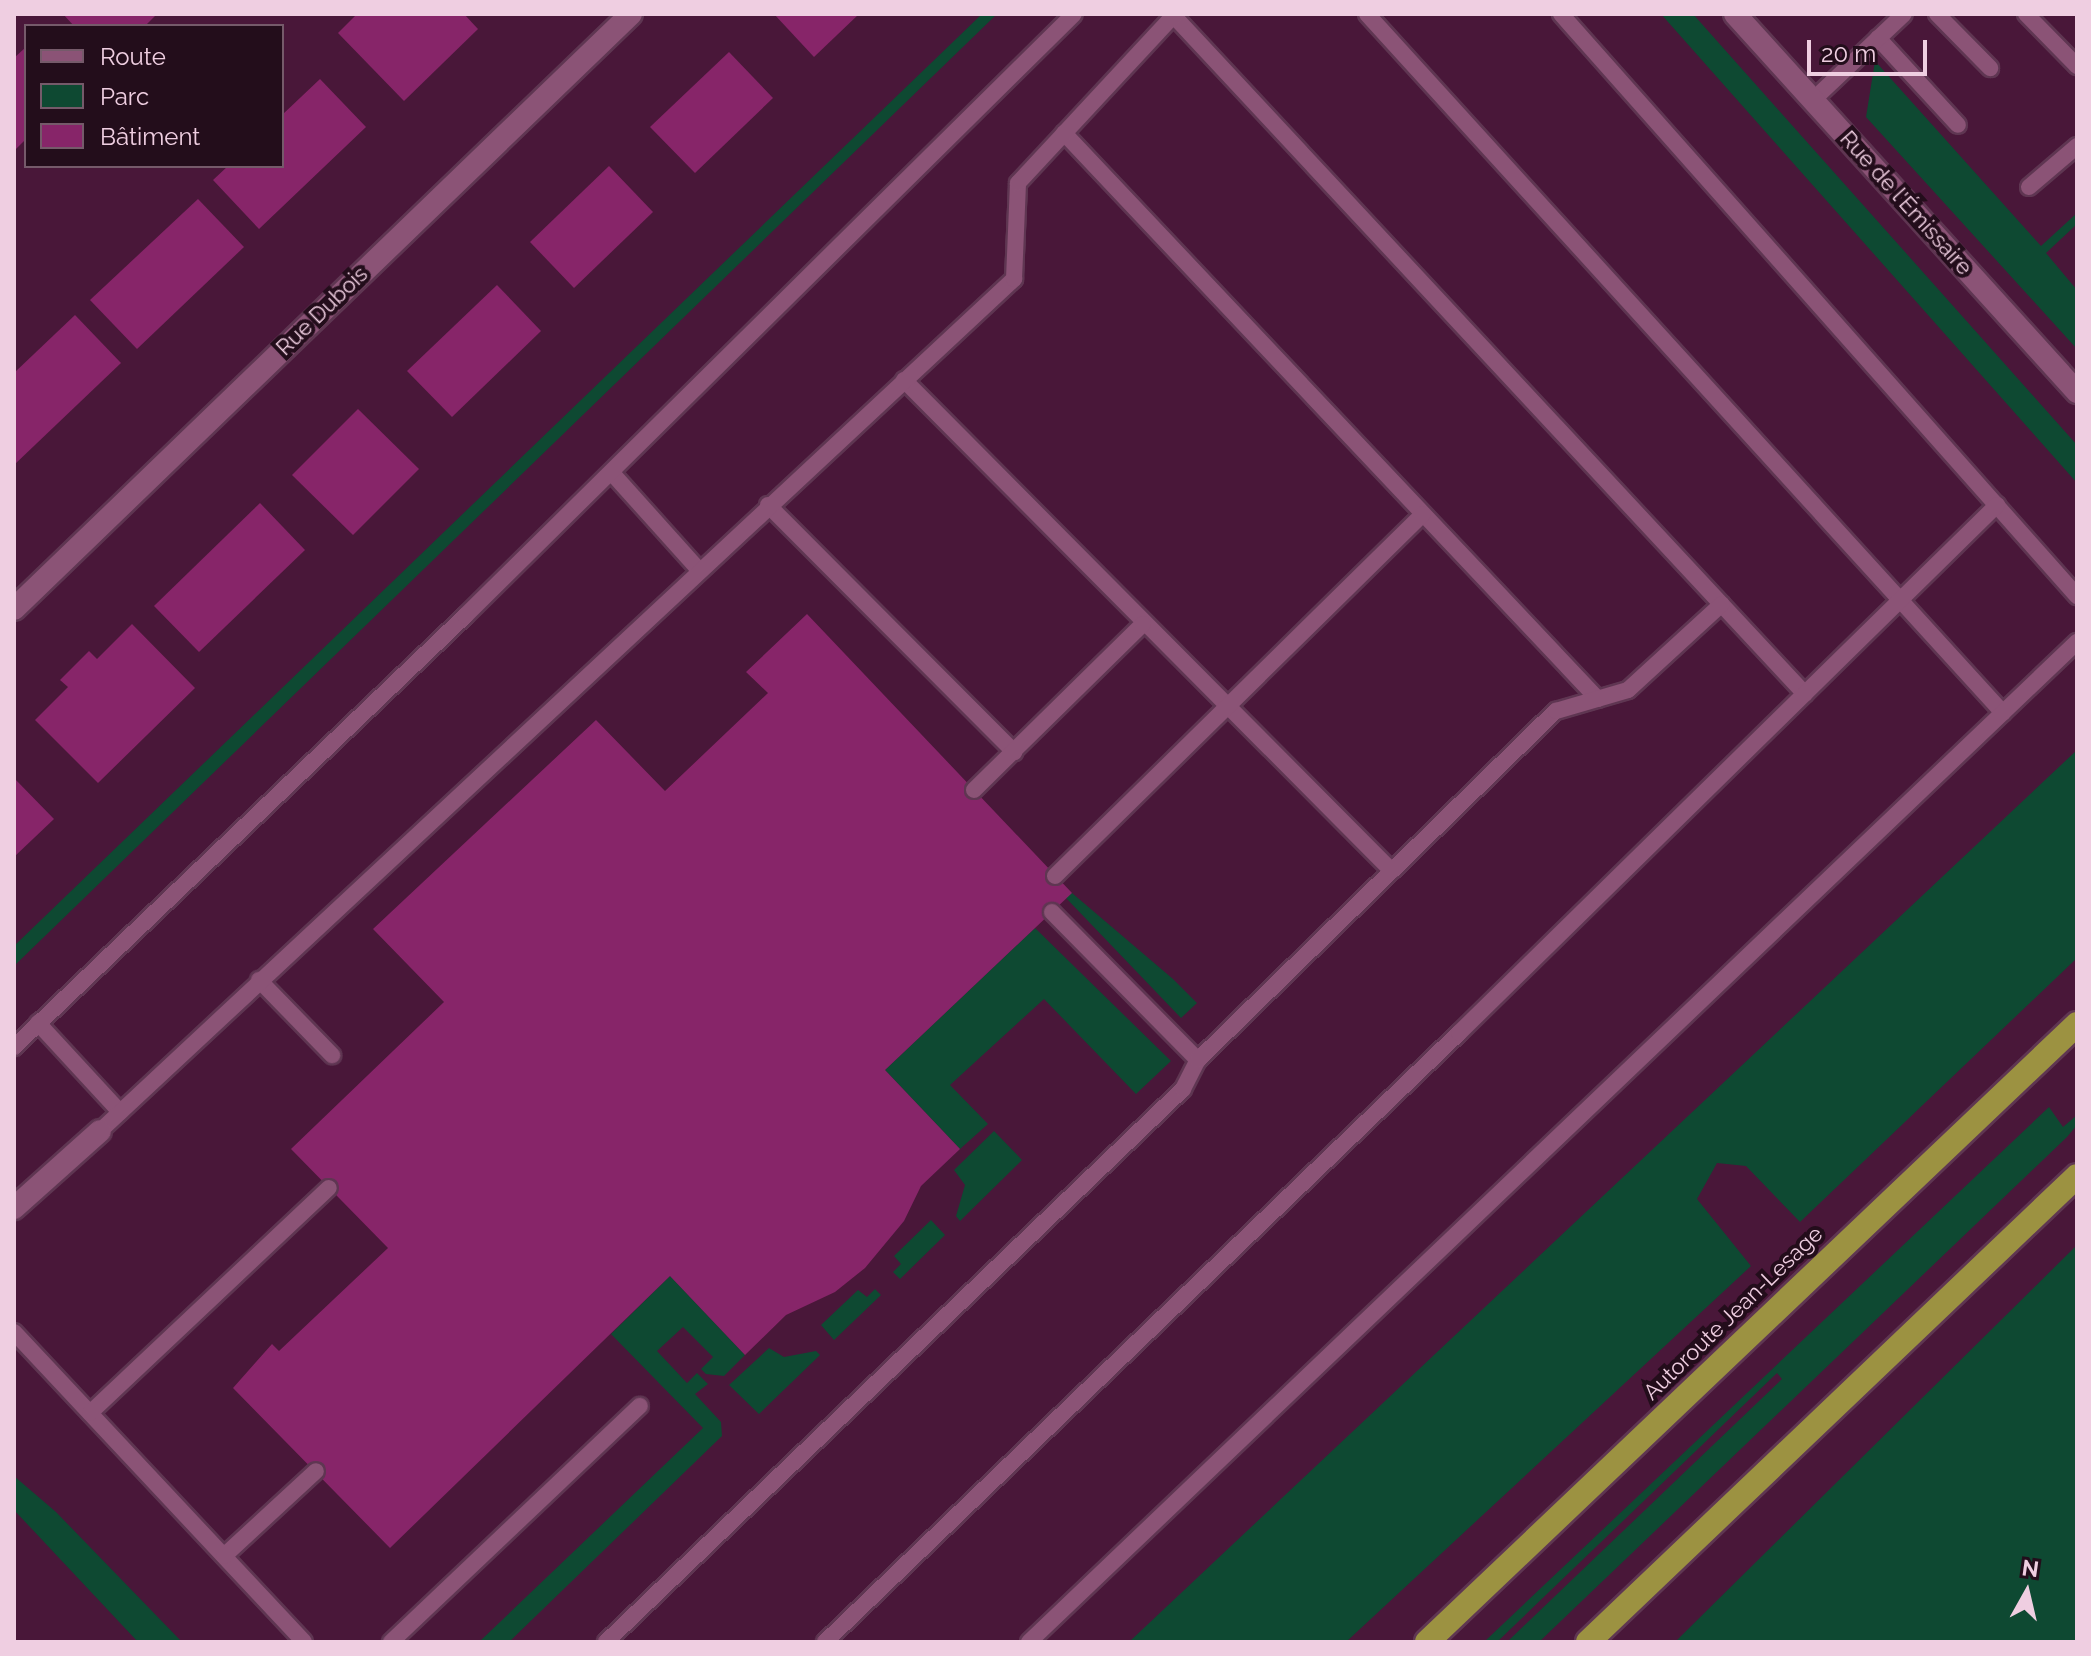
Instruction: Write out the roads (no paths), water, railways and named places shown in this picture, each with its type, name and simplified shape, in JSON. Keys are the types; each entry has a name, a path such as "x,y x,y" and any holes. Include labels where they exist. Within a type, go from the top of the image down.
{"highway":[{"name":"Autoroute Jean-Lesage","path":"1427,1642 2077,1024"},
{"path":"1588,1642 2077,1176"}],"street":[{"name":"Rue Dubois","path":"14,609 631,14"},
{"name":"Rue de l'Émissaire","path":"1744,17 1813,100 2077,391"},
{"path":"14,1208 100,1131"}],"lane":[{"path":"14,1047 612,473 1074,14"},
{"path":"1367,14 2003,713"},
{"path":"1561,14 2077,596"},
{"path":"1813,100 1904,14"},
{"path":"1937,14 1990,68"},
{"path":"2026,14 2077,66"},
{"path":"100,1131 698,569 1014,279 1018,183 1172,15 1805,694"},
{"path":"1878,38 1958,125"},
{"path":"1064,133 1598,699"},
{"path":"2029,187 2077,146"},
{"path":"904,380 1143,624 1392,871"},
{"path":"612,473 698,569"},
{"path":"768,505 1014,752"},
{"path":"825,1642 1997,505"},
{"path":"1055,876 1423,514"},
{"path":"606,1642 1183,1089 1198,1060 1556,711 1628,690 1722,604"},
{"path":"974,790 1143,624"},
{"path":"1029,1642 2077,642"},
{"path":"1052,912 1198,1060"},
{"path":"259,980 332,1055"},
{"path":"38,1023 120,1112"},
{"path":"90,1413 329,1188"},
{"path":"14,1332 304,1642"},
{"path":"391,1642 640,1406"},
{"path":"224,1556 316,1471"}]}
